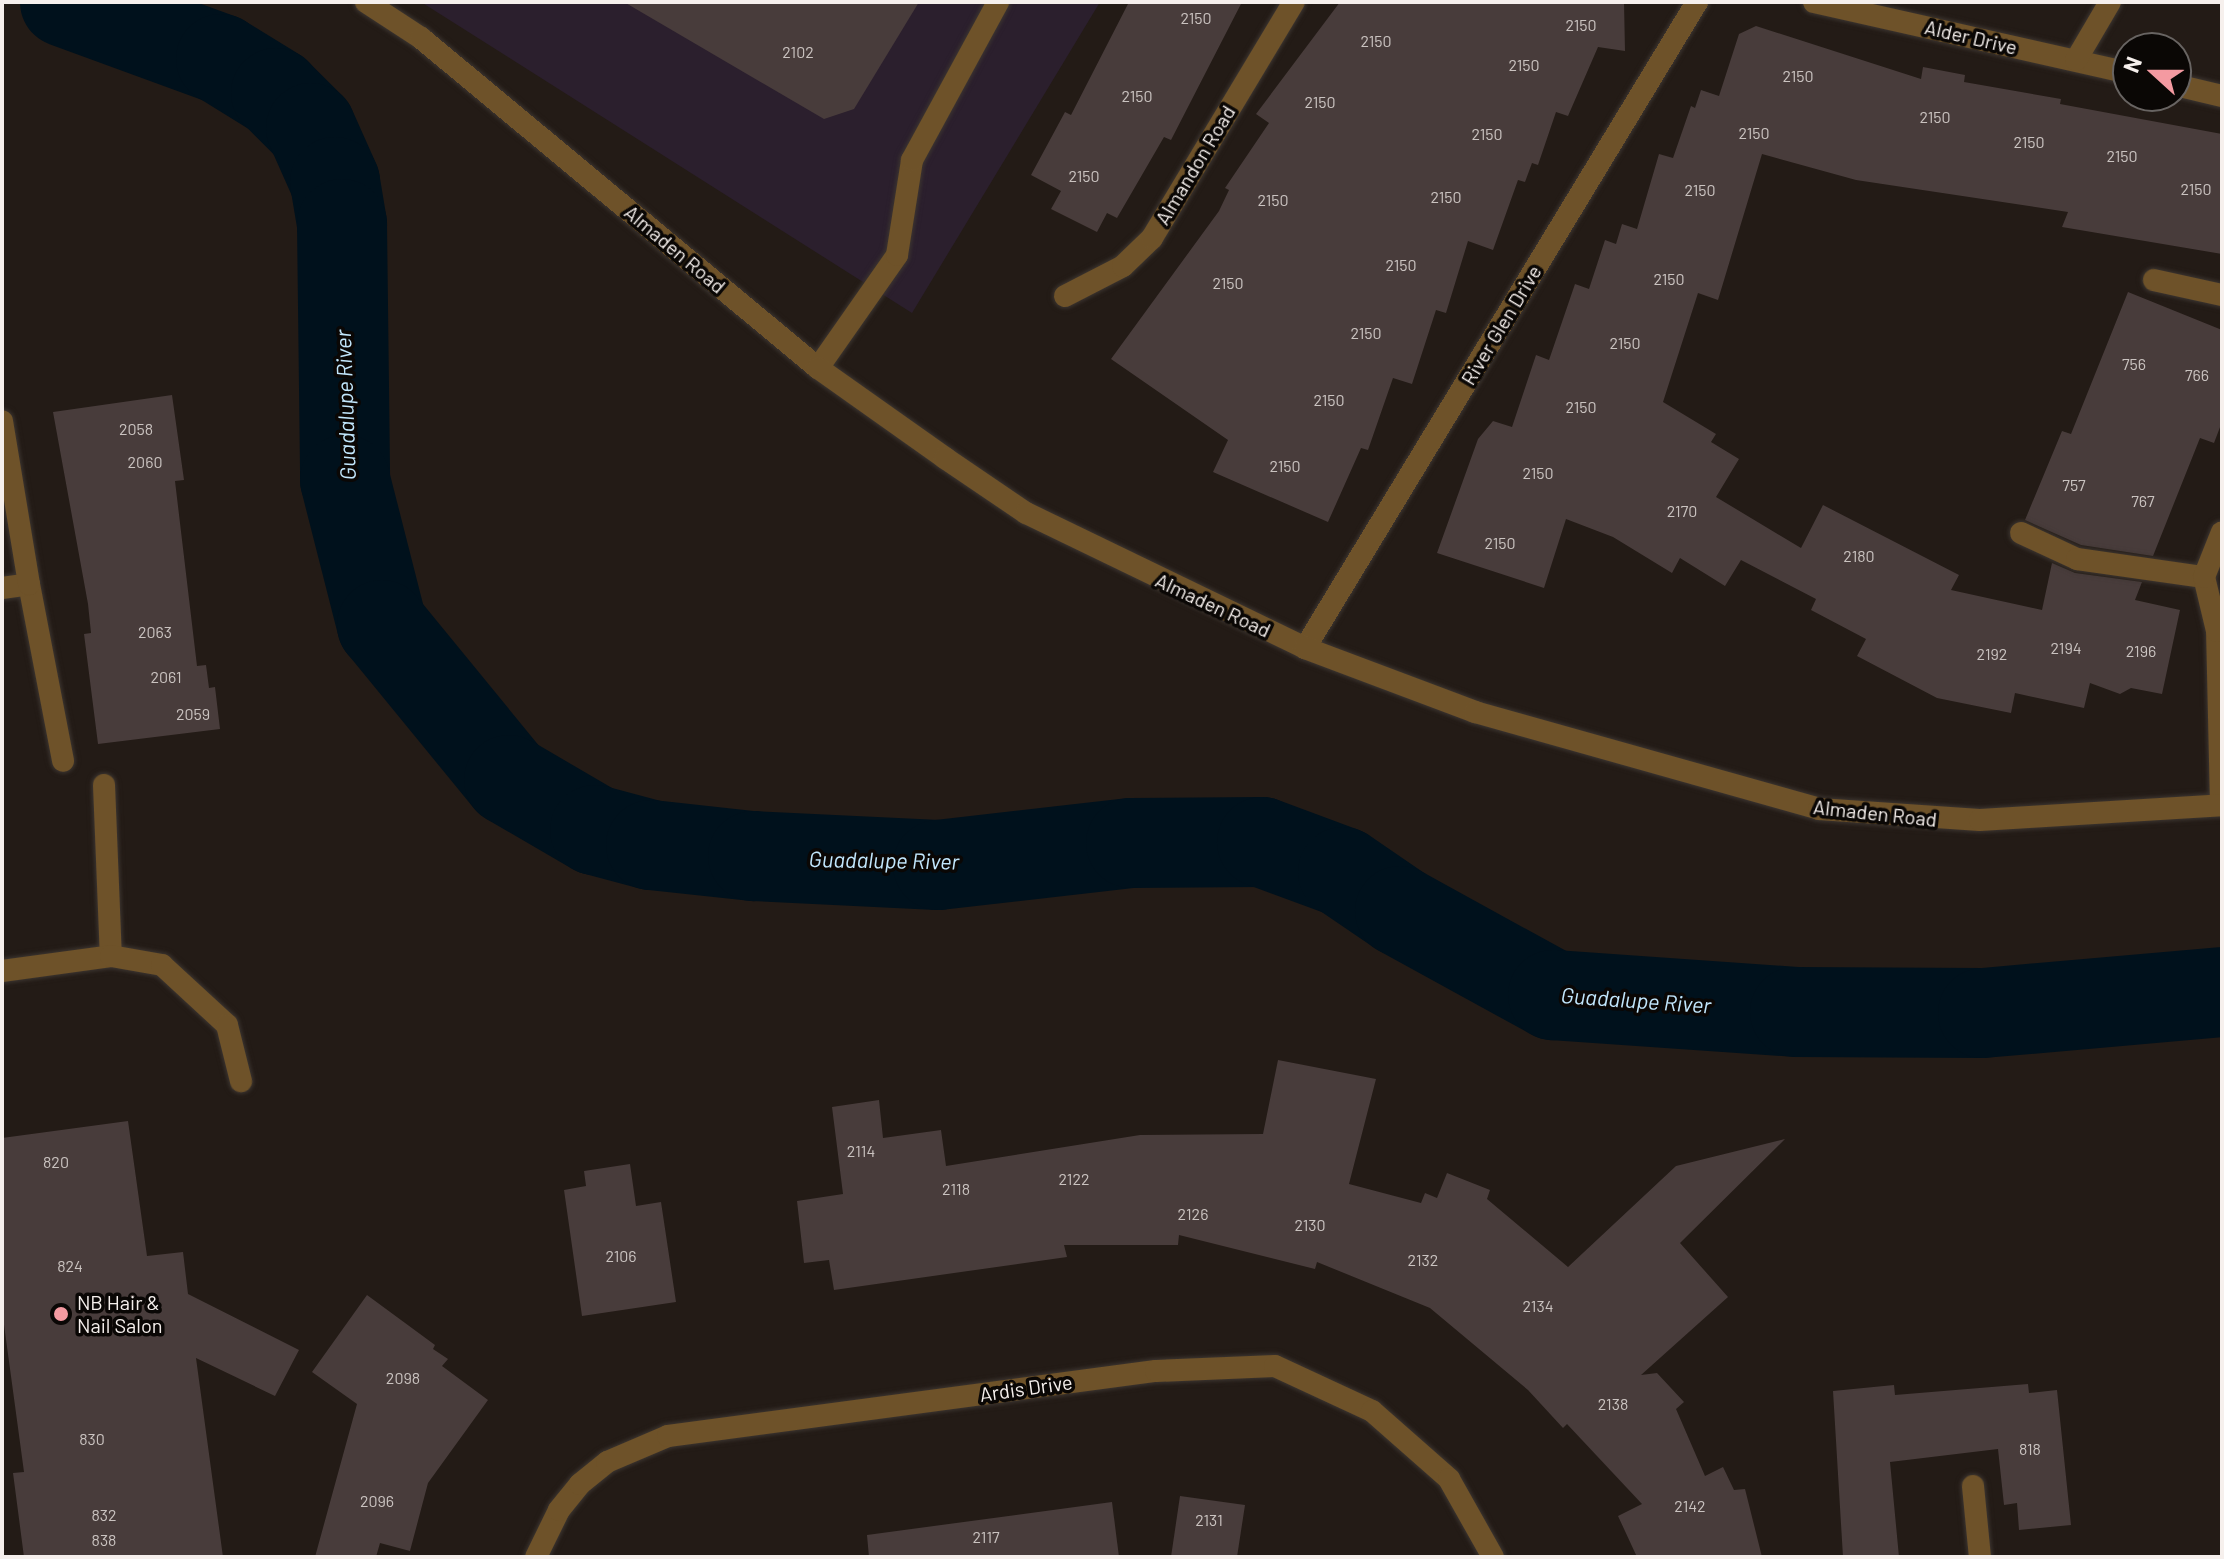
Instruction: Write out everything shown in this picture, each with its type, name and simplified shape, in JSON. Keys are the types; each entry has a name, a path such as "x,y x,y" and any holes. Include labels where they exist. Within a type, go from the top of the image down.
{"street":[{"name":"Almaden Road","path":"366,2 421,38 818,368 1026,513 1305,648 1475,712 1819,809 1980,820 2222,805"},
{"path":"818,368 897,255 912,160 998,2"},
{"name":"Almandon Road","path":"1065,296 1123,266 1152,238 1294,2"},
{"name":"River Glen Drive","path":"1305,648 1697,2"},
{"name":"Alder Drive","path":"1814,2 2112,69"},
{"path":"2076,60 2110,2"},
{"path":"2192,89 2222,96"},
{"path":"2154,280 2222,295"},
{"path":"2,421 63,761"},
{"path":"2222,532 2204,577 2217,631 2222,805"},
{"path":"2021,533 2077,559 2204,577"},
{"path":"2,588 29,584"},
{"path":"104,785 111,956"},
{"path":"2,971 111,956 162,965 227,1025 241,1081"},
{"name":"Ardis Drive","path":"536,1557 559,1510 580,1484 607,1462 668,1436 1156,1371 1275,1366 1372,1411 1449,1479 1493,1557"},
{"path":"1973,1486 1980,1557"}],"shaded area":[{"path":"421,2 1100,2 912,313"}],"building":[{"path":"624,2 919,2 854,109 824,119"},
{"path":"1129,2 1242,2 1171,140 1164,137 1117,218 1107,213 1097,232 1051,209 1061,191 1031,175 1065,112 1071,115"},
{"path":"1340,2 1624,2 1625,51 1598,47 1568,116 1556,112 1538,165 1532,163 1525,182 1518,180 1493,250 1468,241 1446,313 1436,310 1412,384 1393,378 1368,450 1361,448 1328,522 1213,472 1228,440 1111,359 1219,211 1229,190 1225,188 1269,123 1256,114"},
{"path":"1756,26 1921,79 1923,67 1965,75 1964,82 2061,99 2060,104 2222,134 2222,254 2062,227 2068,212 1856,180 1762,154 1718,300 1698,293 1663,402 1716,434 1711,442 1739,459 1716,497 1801,548 1823,505 1959,575 1951,590 2042,610 2052,563 2075,573 2142,582 2135,600 2180,610 2162,694 2131,688 2120,694 2090,683 2084,708 2015,693 2011,713 1937,698 1857,656 1866,639 1811,610 1816,599 1741,560 1725,586 1680,558 1672,573 1613,537 1566,519 1544,588 1437,553 1478,439 1493,421 1512,427 1536,355 1549,360 1575,284 1589,289 1605,240 1616,244 1622,224 1637,229 1659,154 1673,158 1691,106 1695,108 1701,90 1719,96 1739,34"},
{"path":"2128,292 2222,330 2222,422 2214,443 2200,438 2153,556 2081,545 2025,520 2062,431 2071,434"},
{"path":"172,395 184,480 175,481 197,666 206,665 209,688 215,687 220,729 98,744 84,634 91,633 88,604 53,412"},
{"path":"1278,1060 1376,1079 1349,1184 1421,1203 1425,1193 1437,1198 1447,1173 1490,1190 1487,1199 1568,1267 1676,1166 1785,1139 1680,1243 1728,1297 1641,1375 1657,1373 1684,1402 1676,1409 1705,1476 1723,1467 1734,1490 1745,1489 1762,1557 1637,1557 1618,1516 1642,1504 1567,1424 1563,1428 1528,1390 1430,1308 1317,1262 1315,1269 1179,1235 1178,1245 1064,1245 1067,1257 834,1290 829,1260 804,1263 797,1201 843,1194 832,1107 879,1100 883,1138 941,1130 946,1166 1140,1135 1263,1134"},
{"path":"128,1121 147,1256 183,1252 188,1294 299,1350 275,1396 196,1358 223,1557 24,1557 13,1473 24,1472 2,1310 2,1138"},
{"path":"630,1164 636,1206 661,1202 676,1302 582,1316 564,1190 586,1186 584,1171"},
{"path":"367,1295 435,1345 433,1349 448,1359 442,1366 488,1400 428,1483 410,1551 380,1543 376,1557 315,1557 357,1404 312,1372"},
{"path":"2028,1384 2029,1393 2057,1390 2071,1525 2019,1530 2017,1503 2004,1505 1998,1449 1890,1462 1899,1557 1843,1557 1833,1391 1894,1385 1895,1395"},
{"path":"1180,1496 1245,1505 1237,1557 1171,1557"},
{"path":"1112,1502 1119,1557 869,1557 867,1535"}],"waterway":[{"name":"Guadalupe River","path":"65,2 221,59 276,93 311,128 335,182 342,224 345,480 382,625 509,780 595,830 651,845 753,856 938,865 1131,843 1262,842 1343,872 1400,911 1553,995 1795,1012 1983,1013 2222,992"}],"place":[{"name":"NB Hair & Nail Salon","path":"61,1314"}]}
